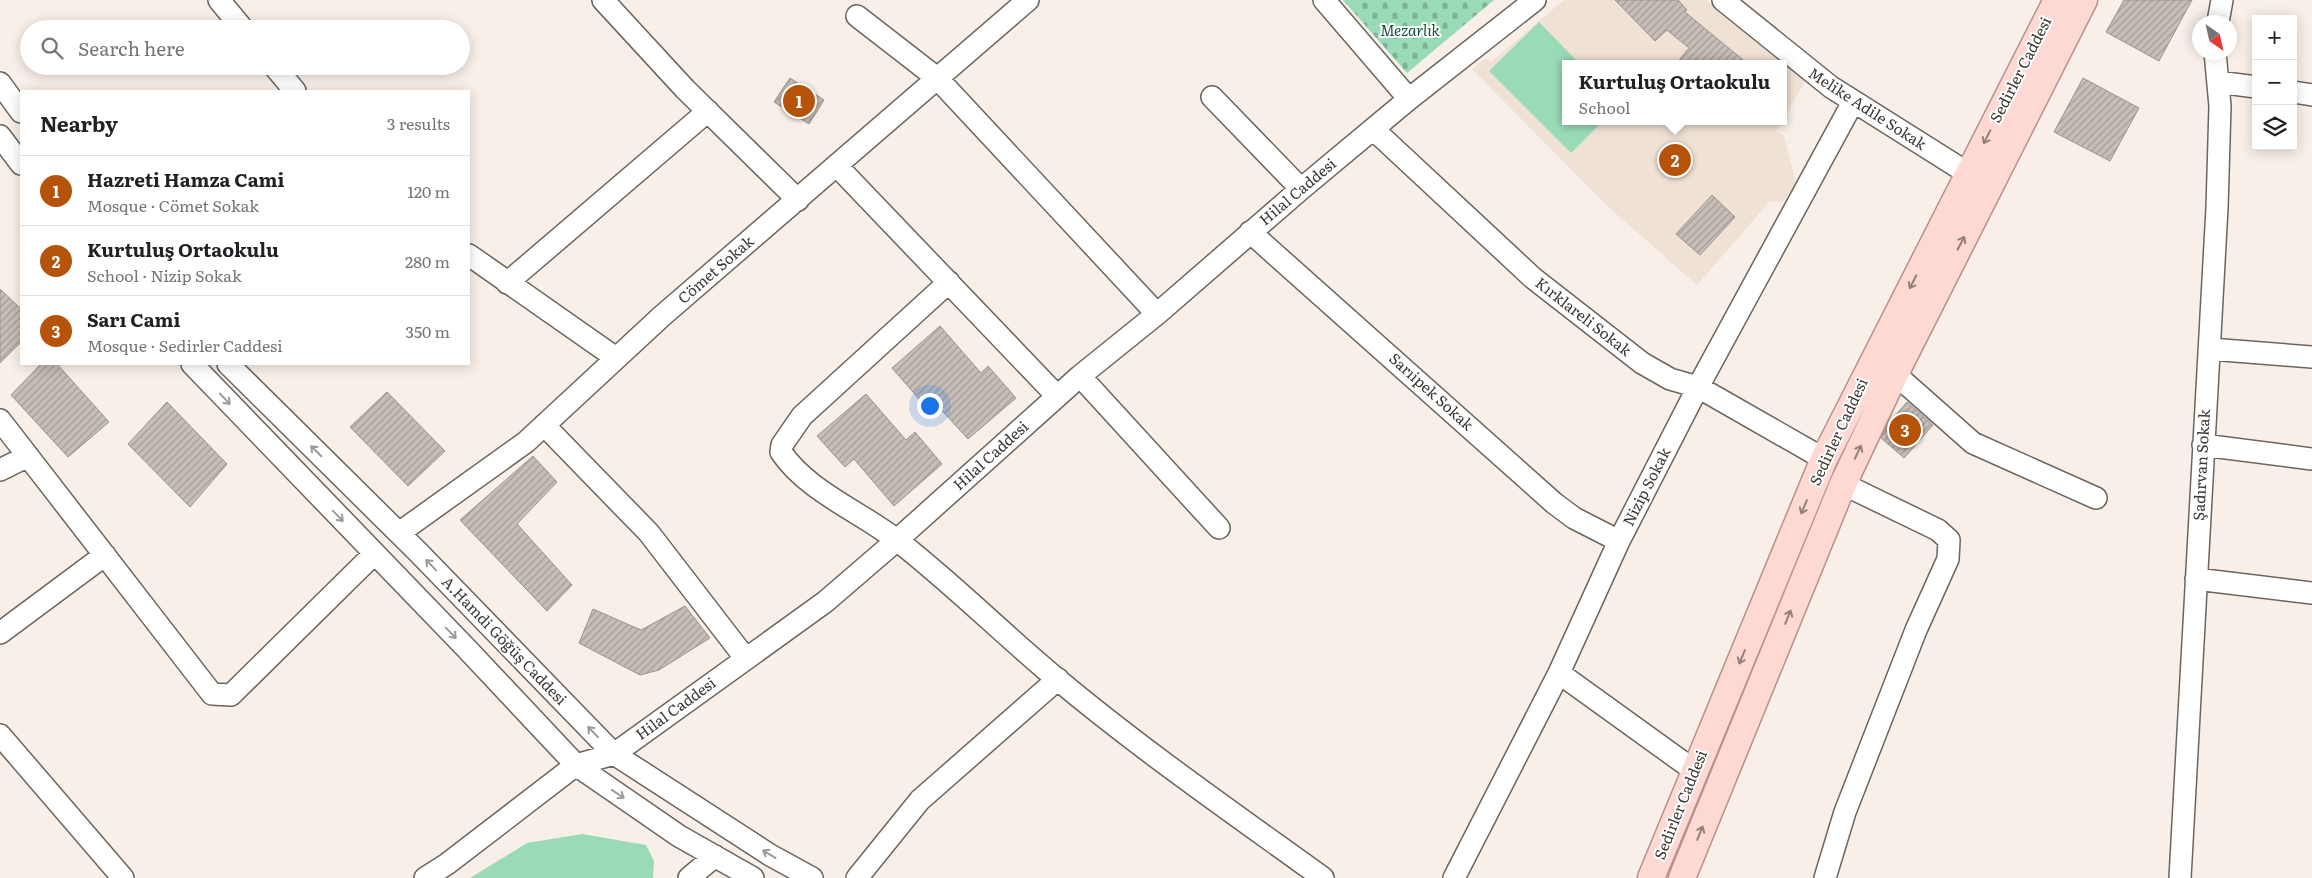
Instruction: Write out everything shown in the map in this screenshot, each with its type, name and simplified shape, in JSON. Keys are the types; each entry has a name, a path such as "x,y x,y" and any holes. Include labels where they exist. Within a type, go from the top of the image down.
{"main road":[{"name":"Sedirler Caddesi","path":"1651,878 1824,459 2057,0"},
{"name":"Sedirler Caddesi","path":"1682,878 1843,484 1895,374 2084,0"}],"street":[{"path":"219,0 236,20"},
{"path":"603,0 708,111 798,200"},
{"name":"Cömet Sokak","path":"399,533 526,442 616,358 1028,0"},
{"path":"1324,0 1408,99"},
{"name":"Hilal Caddesi","path":"425,878 447,864 576,765 614,754 825,602 1057,396 1157,314 1301,188 1408,99 1535,0"},
{"name":"Melike Adile Sokak","path":"1723,0 1805,68 1853,102 1969,174"},
{"path":"2219,15 2222,0"},
{"path":"857,16 937,78 1157,314"},
{"name":"Şadırvan Sokak","path":"2180,878 2202,445 2210,349 2220,106 2216,60"},
{"path":"282,75 294,90"},
{"path":"2218,82 2252,86"},
{"path":"0,83 20,111"},
{"path":"2297,93 2312,95"},
{"path":"1212,97 1301,188"},
{"name":"Nizip Sokak","path":"1454,878 1559,673 1619,541 1698,387 1853,102"},
{"path":"507,283 708,111"},
{"name":"Kırklareli Sokak","path":"1373,129 1533,278 1642,364 1670,378 1698,387 1824,459"},
{"path":"0,136 20,163"},
{"path":"837,166 1057,396"},
{"name":"Sarıipek Sokak","path":"1250,232 1554,503 1581,522 1619,541"},
{"path":"470,256 616,358"},
{"path":"949,282 802,416 782,445 781,452 804,477 897,540 1058,679 1143,748 1309,874"},
{"path":"2210,349 2312,357"},
{"path":"193,365 576,765 679,836 753,878"},
{"name":"A.Hamdi Göğüş Caddesi","path":"229,365 399,533 614,754 770,855 812,878"},
{"path":"1895,374 1973,443 2096,498"},
{"path":"1080,376 1219,528"},
{"path":"0,420 212,694 231,695 374,554"},
{"path":"544,425 649,533 746,659"},
{"path":"2202,445 2312,459"},
{"path":"0,470 28,456"},
{"path":"1825,878 1846,812 1916,630 1948,559 1949,540 1938,530 1843,484"},
{"path":"0,633 105,555"},
{"path":"2196,579 2312,593"},
{"path":"1559,673 1695,771"},
{"path":"857,878 920,800 1058,679"},
{"path":"0,735 123,878"},
{"path":"689,878 715,856"}],"shaded area":[{"path":"1564,0 1706,0 1781,60 1562,60 1562,125 1780,125 1776,131 1784,136 1796,183 1783,202 1770,201 1697,285 1606,205 1472,69 1486,58 1491,62"},
{"path":"1787,65 1806,80 1787,113"}],"green space":[{"name":"Mezarlık","path":"1343,0 1494,0 1407,73"},
{"path":"1539,22 1576,60 1562,60 1562,125 1599,125 1571,153 1489,71"},
{"path":"582,834 646,845 654,861 653,878 470,878 527,843"}],"building":[{"path":"1615,0 1678,0 1687,10 1685,12 1743,60 1679,60 1689,48 1667,30 1655,41"},
{"path":"2124,0 2192,0 2159,61 2106,32"},
{"path":"790,78 824,100 809,124 774,102"},
{"path":"2083,78 2139,108 2110,161 2054,132"},
{"path":"1712,195 1735,217 1700,255 1676,234"},
{"path":"0,289 20,308 20,343 0,363"},
{"path":"940,326 981,373 988,366 1016,398 968,439 926,393 919,399 892,368"},
{"path":"40,365 58,365 109,422 68,457 11,395"},
{"path":"387,392 445,451 408,486 350,427"},
{"path":"866,394 906,440 915,432 942,464 894,506 854,459 845,467 817,436"},
{"path":"167,402 227,464 190,507 128,444"},
{"path":"1907,402 1933,425 1904,458 1881,438 1889,423"},
{"path":"533,456 557,482 517,524 572,585 547,611 460,520"},
{"path":"685,606 710,638 659,670 640,675 579,643 593,609 641,630"}],"place":[{"name":"Hazreti Hamza Cami","path":"799,101"},
{"name":"Kurtuluş Ortaokulu","path":"1675,160"},
{"name":"Sarı Cami","path":"1905,430"}]}
